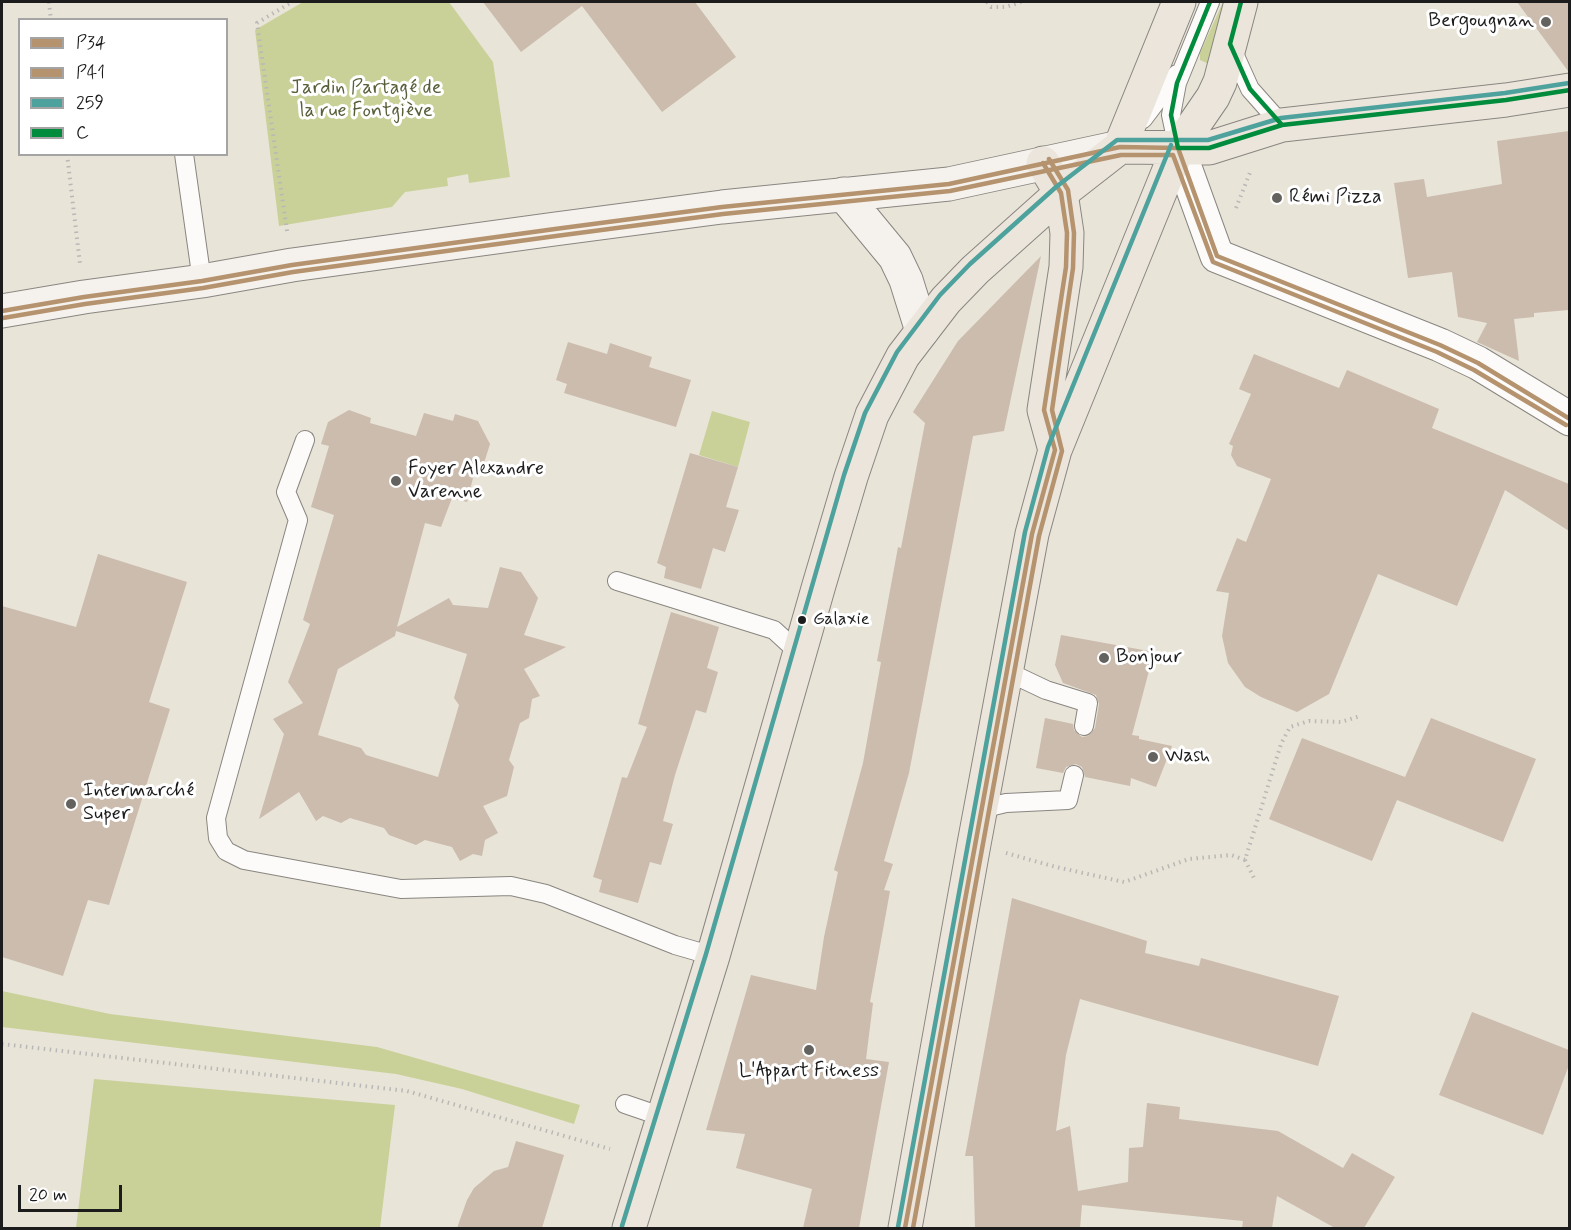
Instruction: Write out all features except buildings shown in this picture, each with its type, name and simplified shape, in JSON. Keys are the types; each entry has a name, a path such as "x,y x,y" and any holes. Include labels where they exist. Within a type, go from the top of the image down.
{"main road":[{"path":"628,1228 713,956 799,653 872,415 903,356 946,300 975,270 1061,193 1120,147 1179,2"},
{"path":"905,1228 1032,534 1055,450 1178,147 1213,97 1220,82 1241,2"},
{"path":"2,312 292,265 711,208 949,184 1120,147 1209,148 1282,125 1506,100 1569,90"},
{"path":"1043,163 1061,193 1066,233 1066,267 1044,410 1055,450"},
{"path":"843,194 895,257 906,280 922,331"}],"street":[{"path":"1178,147 1217,256 1440,345 1478,363 1569,419"}],"lane":[{"path":"1178,147 1171,115 1177,83 1210,2"},
{"path":"1230,44 1250,89 1282,125"},
{"path":"1120,147 1184,66"},
{"path":"183,156 202,281"},
{"path":"305,440 286,492 298,520 216,818 218,838 226,851 244,860 401,889 512,886 546,894 675,945 713,956"},
{"path":"618,581 774,630 799,653"},
{"path":"1006,671 1046,690 1088,703 1084,726"},
{"path":"981,808 1006,803 1068,800 1074,775"},
{"path":"625,1104 663,1117"}],"path":[{"path":"49,2 51,18"},
{"path":"292,2 257,22 292,265"},
{"path":"987,2 991,7 1006,7 1021,2"},
{"path":"1217,256 1251,170 1239,138"},
{"path":"67,156 84,297"},
{"path":"1245,860 1281,744 1290,727 1309,721 1341,722 1360,716"},
{"path":"974,844 1056,867 1124,882 1189,860 1231,855 1245,860 1254,878"},
{"path":"2,1044 407,1091 610,1149"}],"green space":[{"name":"Jardin Partagé de la rue Fontgiève","path":"303,2 449,2 493,62 510,177 469,183 468,174 447,178 448,186 405,192 392,207 279,226 255,30"},
{"path":"1223,2 1213,66 1200,60 1200,53"},
{"path":"712,411 750,422 738,467 699,455"},
{"path":"2,991 110,1014 377,1047 580,1105 574,1124 462,1089 396,1074 2,1027"},
{"path":"94,1079 395,1105 380,1228 76,1228"}],"transit line":[{"name":"C","path":"1210,2 1177,83 1171,115 1178,148 1209,148 1282,125 1506,100 1570,90"},
{"name":"C","path":"1241,2 1230,44 1250,89 1282,125"},
{"name":"259","path":"622,1226 706,954 844,475 865,413 897,352 940,295 970,264 1056,187 1117,140 1208,140 1281,118 1505,93 1569,83"},
{"name":"259","path":"898,1227 1025,532 1048,447 1171,145"},
{"name":"P34","path":"2,311 292,265 555,229 722,207 949,184 1120,147 1178,148 1217,256 1440,345 1478,363 1570,419"},
{"name":"P41","path":"3,318 293,272 556,236 723,214 950,191 1121,155 1173,155 1213,262 1437,352 1474,370 1566,425"},
{"name":"P41","path":"913,1228 1039,536 1062,451 1052,410 1073,268 1074,233 1068,190 1049,159"},
{"name":"P34","path":"905,1228 1032,534 1055,450 1044,410 1066,267 1067,233 1061,193 1043,163"}],"place":[{"name":"Bergougnan","path":"1546,22"},
{"name":"Rémi Pizza","path":"1277,198"},
{"name":"Foyer Alexandre Varenne","path":"396,481"},
{"name":"Galaxie","path":"802,620"},
{"name":"Bonjour","path":"1104,658"},
{"name":"Wash","path":"1153,757"},
{"name":"Intermarché Super","path":"71,804"},
{"name":"L'Appart Fitness","path":"809,1050"}]}
